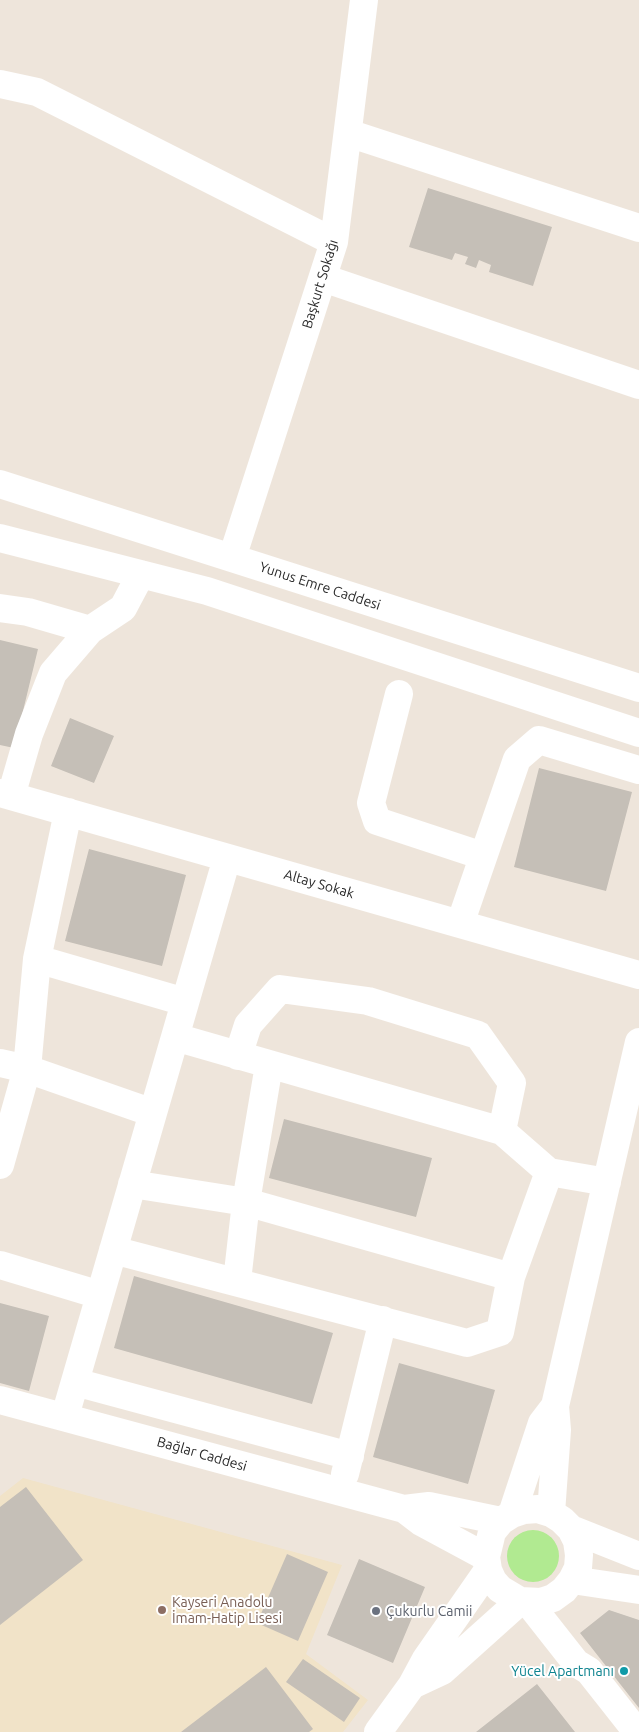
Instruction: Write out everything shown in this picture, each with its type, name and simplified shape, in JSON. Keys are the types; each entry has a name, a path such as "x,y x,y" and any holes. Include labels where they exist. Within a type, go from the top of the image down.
{"street":[{"name":"Başkurt Sokağı","path":"232,558 334,242 364,0"},
{"path":"0,84 37,92 334,242"},
{"path":"348,133 639,228"},
{"path":"323,278 639,385"},
{"path":"0,470 12,488"},
{"name":"Yunus Emre Caddesi","path":"12,488 639,688"},
{"path":"0,538 207,591 639,733"},
{"path":"5,794 53,673 90,630 123,608 141,574"},
{"path":"0,608 28,612 90,630"},
{"path":"399,694 371,803 377,822 483,856"},
{"path":"460,924 517,759 539,740 639,770"},
{"name":"Altay Sokak","path":"5,794 639,975"},
{"path":"0,1165 27,1069 37,959 68,812"},
{"path":"65,1416 227,858"},
{"path":"37,959 185,1002"},
{"path":"238,1056 248,1025 280,989 368,1001 478,1035 512,1083 502,1131"},
{"path":"175,1037 502,1131 548,1172 607,1182"},
{"path":"412,1686 442,1671 578,1568 577,1541 561,1521 558,1430 555,1406 639,1042"},
{"path":"0,1063 27,1069 153,1113"},
{"path":"237,1281 246,1202 269,1065"},
{"path":"113,1250 237,1281 467,1343 500,1332 511,1277 548,1172"},
{"path":"132,1184 246,1202 511,1277"},
{"path":"0,1265 100,1295"},
{"path":"341,1493 383,1320"},
{"path":"75,1382 350,1456"},
{"name":"Bağlar Caddesi","path":"0,1400 65,1416 341,1493 404,1508 429,1506 506,1518"},
{"path":"506,1518 542,1423 555,1406"},
{"name":"Bağlar Caddesi","path":"404,1508 421,1522 487,1564"},
{"path":"639,1556 538,1509 524,1510 506,1518 492,1532 487,1544 487,1564 500,1589 543,1595 639,1590"},
{"path":"378,1732 412,1686 426,1658 487,1564"},
{"path":"543,1595 576,1663 589,1671 632,1730"}],"shaded area":[{"name":"Kayseri Anadolu İmam-Hatip Lisesi","path":"23,1478 342,1565 306,1654 368,1700 343,1732 0,1732 0,1496"}],"green space":[{"path":"528,1530 538,1530 547,1534 555,1542 559,1556 555,1570 547,1578 538,1582 528,1582 519,1578 511,1570 507,1561 507,1551 511,1542 519,1534"}],"building":[{"path":"428,188 552,227 533,286 489,272 491,265 479,260 476,268 465,264 468,257 455,253 452,260 409,247"},
{"path":"0,640 38,649 14,748 0,745"},
{"path":"70,718 114,736 94,783 51,766"},
{"path":"539,768 632,792 606,891 514,867"},
{"path":"89,849 186,875 162,966 65,941"},
{"path":"284,1119 432,1158 416,1217 269,1178"},
{"path":"134,1276 333,1333 312,1404 114,1348"},
{"path":"0,1303 49,1316 29,1391 0,1383"},
{"path":"399,1363 495,1390 468,1484 373,1457"},
{"path":"26,1487 83,1560 0,1625 0,1507"},
{"path":"287,1554 328,1572 298,1641 257,1623"},
{"name":"Çukurlu Camii","path":"359,1559 425,1587 393,1663 327,1635"},
{"name":"Yücel Apartmanı","path":"609,1610 639,1620 639,1708 580,1633"},
{"path":"303,1659 360,1698 344,1722 286,1682"},
{"path":"266,1667 313,1729 309,1732 181,1732"},
{"path":"537,1684 575,1732 476,1732 504,1710"}],"place":[{"name":"Kayseri Anadolu İmam-Hatip Lisesi","path":"162,1610"},
{"name":"Çukurlu Camii","path":"376,1611"},
{"name":"Yücel Apartmanı","path":"624,1671"}]}
